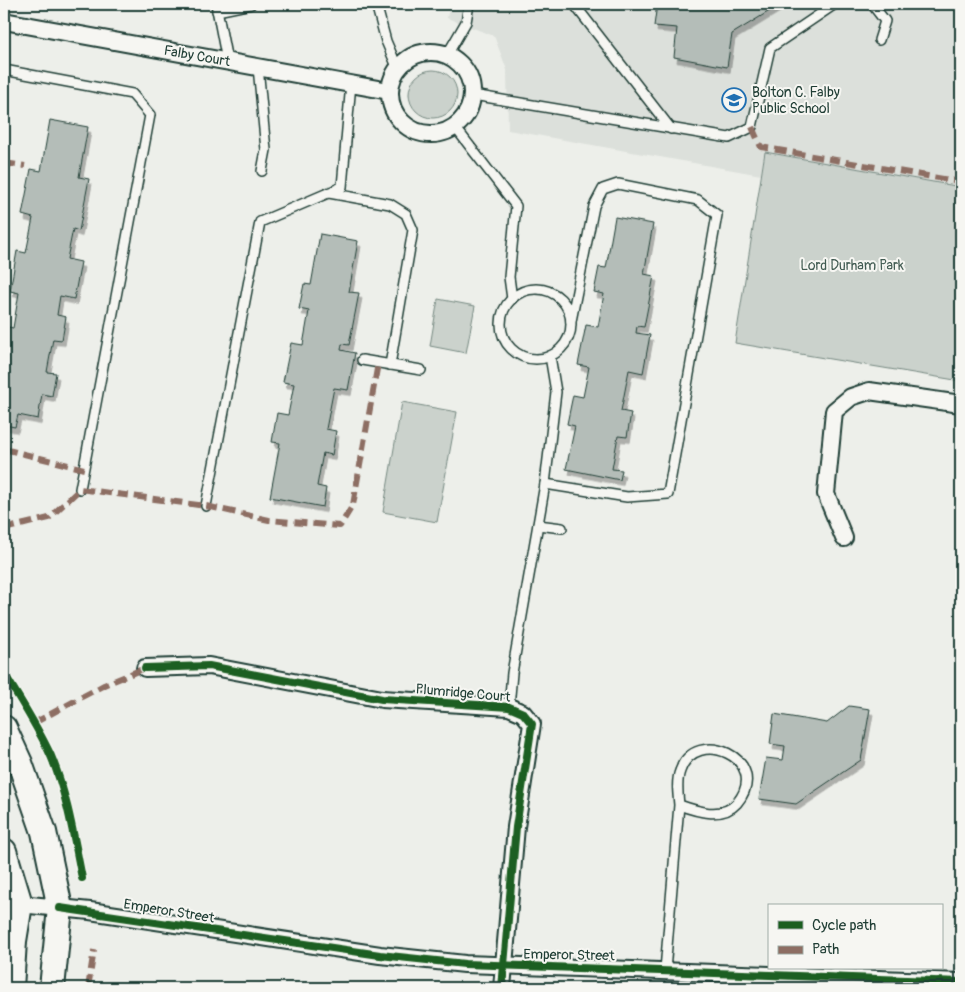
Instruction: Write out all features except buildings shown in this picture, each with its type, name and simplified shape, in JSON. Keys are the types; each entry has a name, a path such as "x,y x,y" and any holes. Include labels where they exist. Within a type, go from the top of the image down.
{"main road":[{"path":"4,728 20,763 44,832 60,908 52,988"},
{"path":"4,851 12,902 14,941 11,988"}],"street":[{"name":"Falby Court","path":"4,20 389,91"},
{"path":"433,52 447,55 458,61 466,70 471,82 473,95 466,117 455,127 436,135 422,134 410,129 399,120 392,108 389,91 398,69 407,59 420,53 433,52"},
{"path":"844,538 826,494 834,411 851,397 869,391 961,404"},
{"name":"Plumridge Court","path":"145,668 209,666 382,699 509,707 523,713 532,724 516,826 506,967"},
{"name":"Emperor Street","path":"12,902 380,955 506,967 665,970 961,982"},
{"path":"502,988 506,967"}],"lane":[{"path":"227,61 217,7 251,4"},
{"path":"376,4 386,41 398,69"},
{"path":"447,55 466,22 469,4"},
{"path":"574,4 671,129"},
{"path":"473,95 729,138 752,127 770,48 834,4"},
{"path":"872,4 885,21 879,40"},
{"path":"258,67 266,150 262,171"},
{"path":"4,70 132,94 150,114 80,488"},
{"path":"206,506 260,222 342,187 351,83"},
{"path":"455,127 516,206 509,277 512,298"},
{"path":"545,484 627,497 668,494 717,215 698,200 618,184 603,189 594,206 571,321 566,342 559,351 550,356 538,359 526,358 515,352 507,343 502,332 505,308 512,298 522,292 544,290 554,294 563,301 571,321"},
{"path":"329,193 390,204 406,214 413,230 390,365"},
{"path":"509,707 512,673 545,484 556,392 550,356"},
{"path":"362,360 421,370"},
{"path":"538,525 562,528"},
{"path":"665,970 679,805 680,770 690,756 707,748 725,751 740,762 747,778 744,794 734,806 718,812 701,813 679,805"}],"shaded area":[{"name":"Bolton C. Falby Public School","path":"450,4 961,4 961,187 765,152 761,175 508,130 507,70 494,36 447,18"}],"green space":[{"path":"428,70 438,70 450,77 457,89 457,99 450,111 438,118 428,118 420,114 413,107 409,99 409,89 413,81 420,74"},
{"name":"Lord Durham Park","path":"765,152 961,187 961,381 735,343"},
{"path":"438,299 475,306 466,353 430,346"},
{"path":"402,402 457,412 437,522 383,512"}],"marked path":[{"path":"752,127 761,147 961,182"},
{"path":"4,163 25,166"},
{"path":"4,529 49,518 80,489 206,506 269,520 340,526 353,505 378,363"},
{"path":"4,449 84,469"},
{"path":"34,723 104,685 145,668"},
{"path":"88,988 94,950"}],"cycle path":[{"path":"145,668 209,666 382,699 509,707 523,713 532,724 516,827 502,988"},
{"path":"4,673 29,714 57,771 70,816 82,878"},
{"path":"60,908 380,955 465,964 961,982"}],"place":[{"name":"Bolton C. Falby Public School","path":"734,100"}]}
